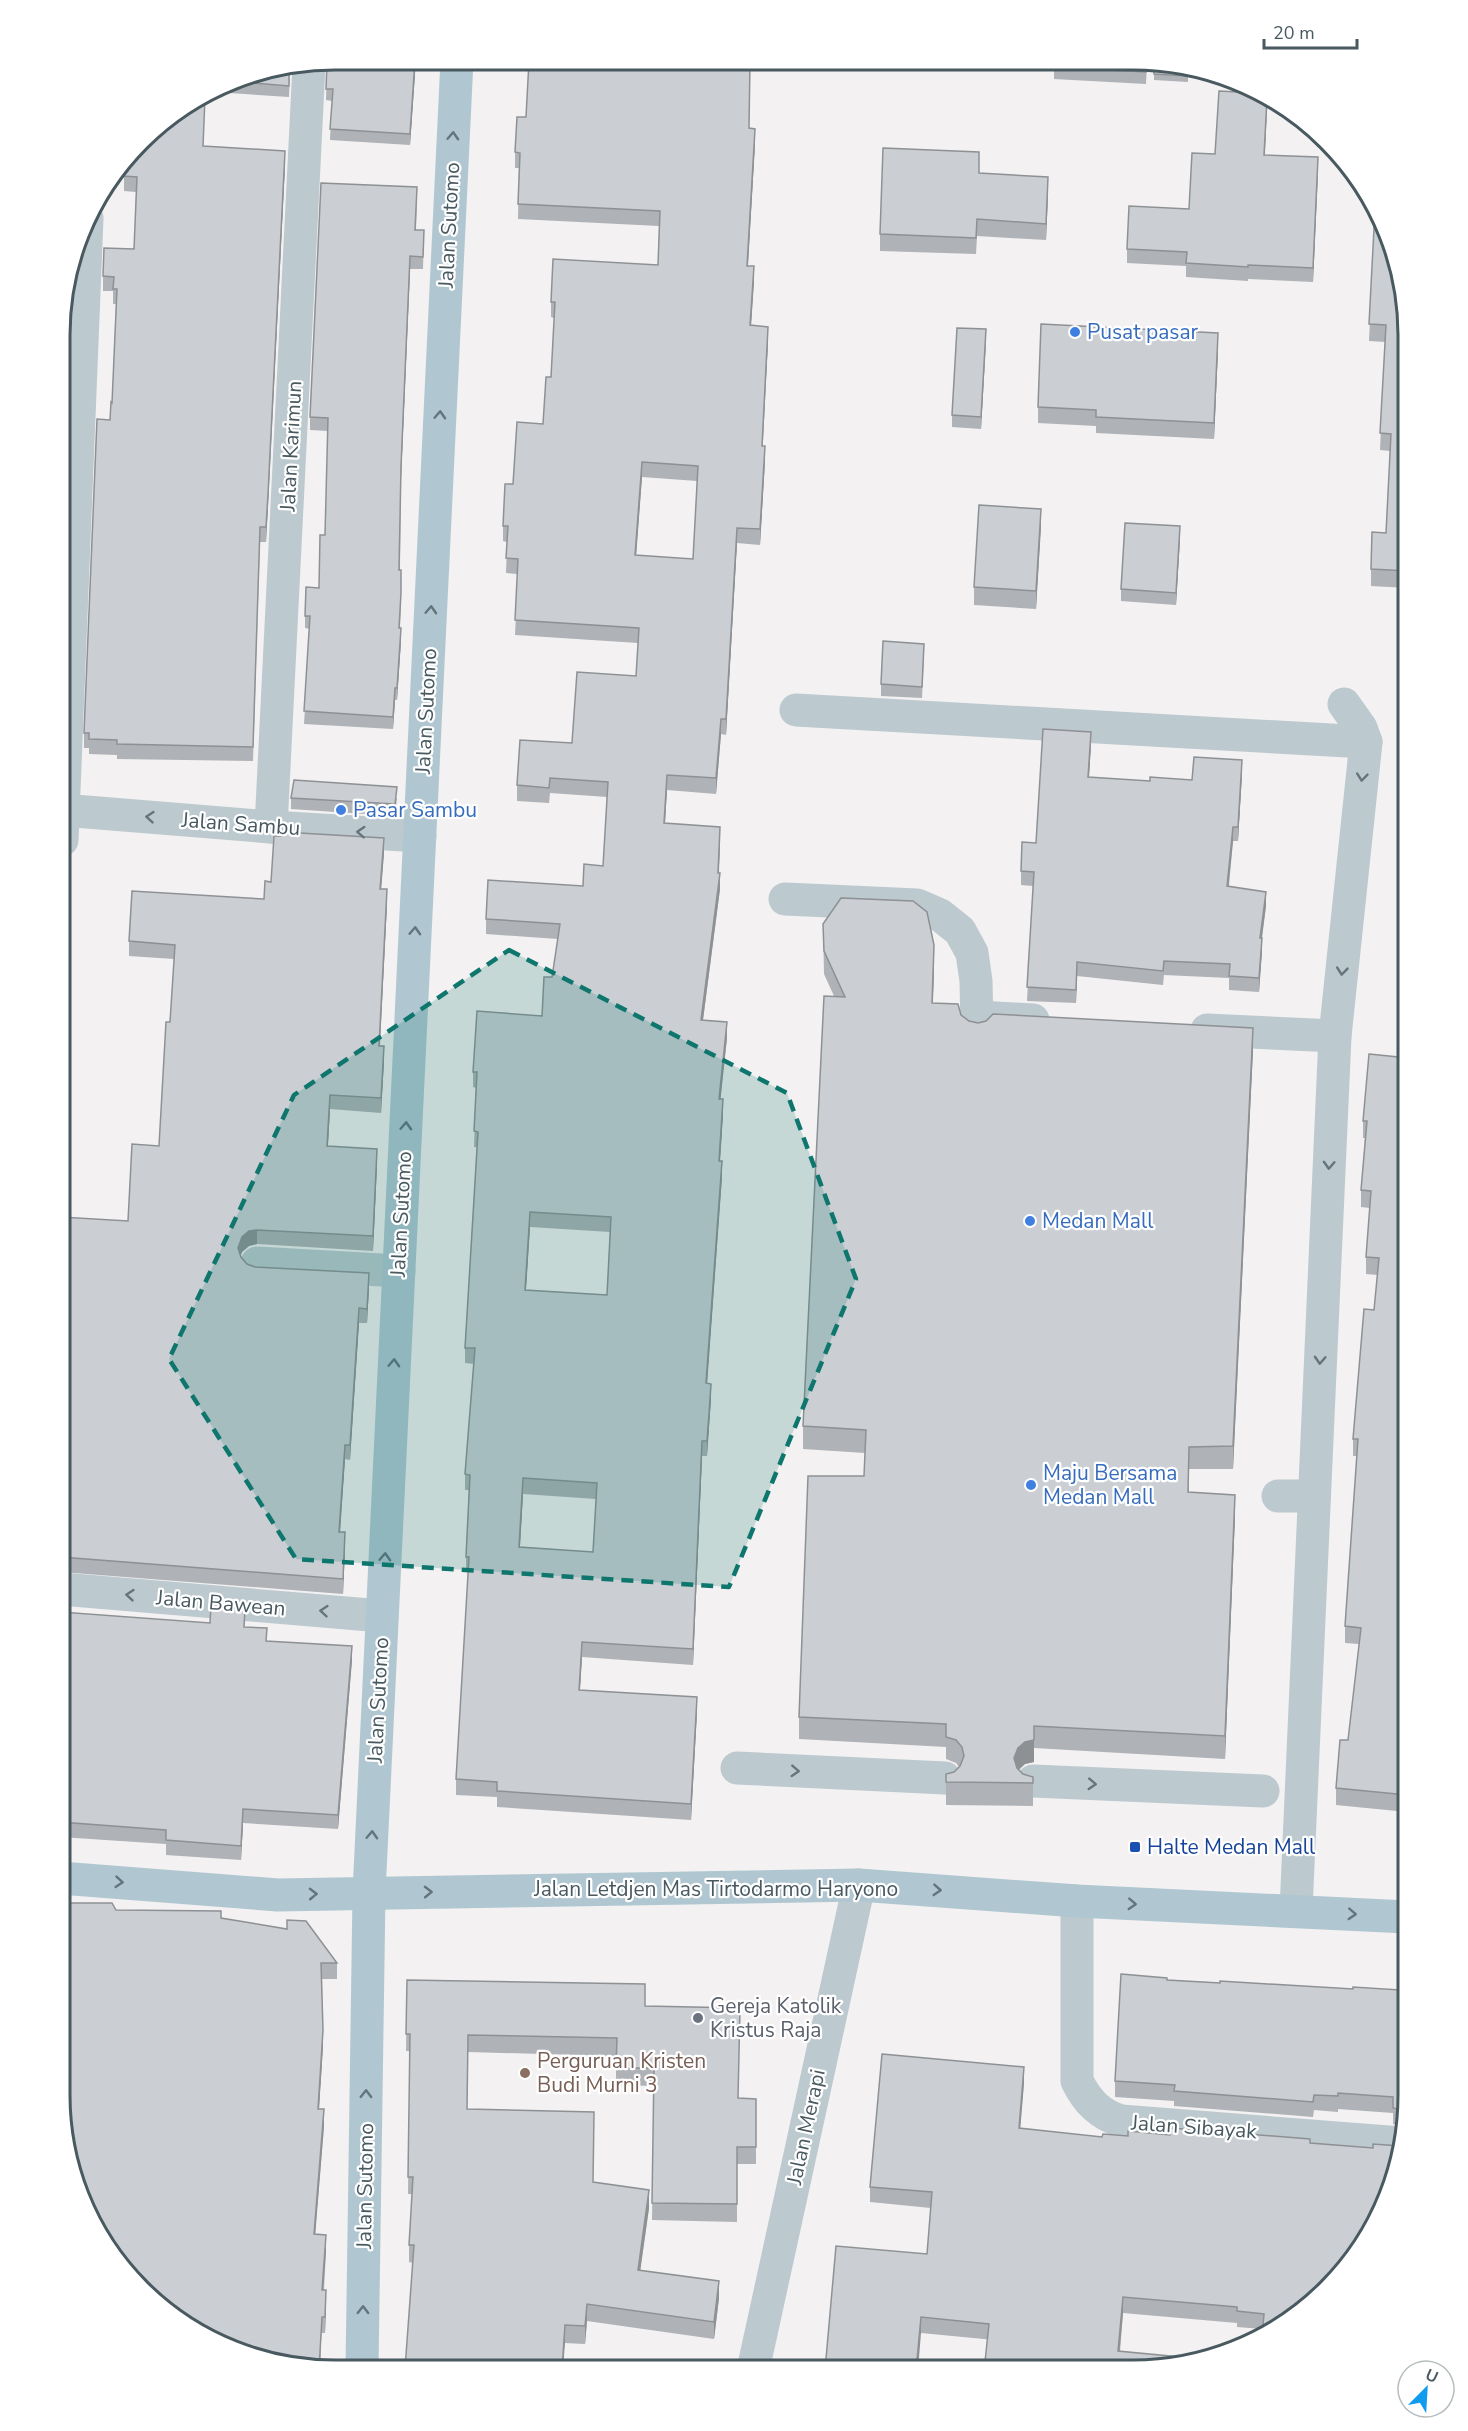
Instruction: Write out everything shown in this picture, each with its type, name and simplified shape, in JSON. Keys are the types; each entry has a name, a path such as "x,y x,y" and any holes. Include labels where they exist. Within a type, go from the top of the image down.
{"main road":[{"name":"Jalan Sutomo","path":"362,2360 369,1893 457,70"},
{"name":"Jalan Letdjen Mas Tirtodarmo Haryono","path":"70,1879 278,1895 859,1885 1077,1901 1398,1916"}],"street":[{"name":"Jalan Karimun","path":"271,827 309,72"},
{"path":"70,627 86,249"},
{"path":"1296,1910 1335,1036 1365,742 1361,728 1344,704"},
{"path":"796,710 1365,742"},
{"name":"Jalan Sambu","path":"70,820 271,827 420,836"},
{"path":"785,899 917,905 940,915 960,931 972,953 976,981 977,1022 1059,1022"},
{"path":"1176,1028 1335,1036"},
{"path":"257,1263 399,1271"},
{"path":"1278,1496 1314,1496"},
{"name":"Jalan Bawean","path":"70,1590 382,1616"},
{"path":"737,1768 945,1778"},
{"path":"1033,1781 1263,1791"},
{"name":"Jalan Merapi","path":"755,2360 859,1885"},
{"name":"Jalan Sibayak","path":"1077,1901 1077,2081 1091,2104 1107,2117 1121,2121 1393,2141"}],"highlighted area":[{"path":"509,950 787,1093 856,1279 729,1587 296,1559 169,1359 294,1095"}],"building":[{"path":"414,70 410,134 330,129 333,89 326,89 327,71"},
{"path":"529,70 750,70 749,128 755,129 747,266 754,266 750,325 768,327 760,529 737,528 726,719 721,719 716,778 667,775 664,823 720,827 718,873 720,873 701,1020 727,1022 719,1099 723,1099 719,1161 722,1161 706,1383 711,1384 709,1414 707,1441 702,1441 693,1649 582,1642 579,1690 697,1697 691,1804 497,1791 497,1782 456,1779 469,1557 466,1557 470,1475 465,1474 475,1348 465,1348 478,1132 474,1131 477,1072 473,1072 477,1011 542,1016 544,977 552,977 560,924 486,919 488,880 583,886 584,864 603,866 608,782 550,778 549,788 517,785 520,740 572,743 577,672 636,676 639,628 515,620 518,559 506,558 508,526 503,526 505,484 513,484 517,422 543,424 546,377 551,377 555,302 551,302 553,259 658,265 660,211 518,204 520,153 515,152 517,117 526,117","holes":["642,462 698,466 693,559 635,555","530,1212 611,1217 607,1295 525,1290","523,1478 597,1483 593,1552 519,1547"]},
{"path":"1109,70 1132,70 1146,72"},
{"path":"1154,72 1182,76 1154,74"},
{"path":"289,75 289,86 257,83"},
{"path":"1219,91 1236,92 1267,107 1264,155 1318,157 1313,268 1186,263 1187,252 1127,249 1129,206 1189,209 1192,153 1215,154"},
{"path":"205,105 203,146 285,151 266,527 260,527 253,747 117,744 117,740 89,739 89,733 84,733 97,419 110,420 117,289 113,289 114,277 103,276 104,248 134,249 137,177 124,176 161,136"},
{"path":"883,148 979,152 979,173 1048,177 1046,224 977,219 976,238 880,234"},
{"path":"321,183 417,187 415,230 424,230 423,257 410,256 401,466 399,628 401,628 393,717 304,711 310,616 305,616 306,587 319,588 320,535 325,535 328,418 310,417"},
{"path":"1374,228 1388,267 1397,319 1398,570 1371,569 1372,532 1386,533 1391,434 1380,433 1386,325 1369,324"},
{"path":"1041,324 1218,333 1214,423 1096,417 1096,410 1038,407"},
{"path":"957,328 986,329 981,417 952,415"},
{"path":"979,505 1041,509 1036,591 974,587"},
{"path":"1125,523 1180,526 1176,593 1121,589"},
{"path":"883,641 924,644 922,687 881,684"},
{"path":"1043,729 1091,732 1088,777 1150,781 1150,777 1192,780 1194,757 1242,760 1238,827 1233,827 1227,886 1266,892 1260,938 1262,938 1259,978 1229,976 1230,964 1164,961 1163,971 1077,962 1076,990 1027,987 1034,872 1021,871 1022,842 1036,843"},
{"path":"294,780 397,787 395,804 291,798"},
{"path":"283,832 384,838 380,889 387,889 379,1046 384,1046 381,1098 330,1095 327,1146 377,1149 373,1236 257,1230 249,1231 242,1237 238,1248 247,1264 255,1267 369,1273 367,1309 359,1308 350,1445 345,1445 339,1532 345,1532 343,1579 70,1558 70,1218 128,1221 132,1144 159,1146 166,1022 170,1022 175,945 129,941 132,891 264,899 265,881 271,882 274,836 283,836"},
{"name":"Medan Mall","path":"841,898 913,901 927,912 934,945 932,1003 958,1004 961,1015 969,1021 978,1023 986,1021 993,1014 1253,1028 1233,1446 1189,1447 1188,1492 1235,1495 1225,1736 1034,1726 1034,1740 1025,1742 1018,1748 1014,1758 1017,1768 1023,1774 1033,1777 1033,1783 946,1782 946,1774 954,1772 960,1766 964,1756 962,1747 956,1740 946,1737 946,1724 799,1717 808,1476 864,1476 866,1430 803,1426 824,996 845,997 824,951 823,924"},
{"path":"1369,1054 1398,1057 1398,1794 1336,1788 1340,1740 1348,1740 1361,1628 1345,1626 1358,1439 1353,1439 1364,1309 1374,1310 1379,1258 1366,1257 1371,1191 1361,1190 1367,1121 1363,1121"},
{"path":"211,1606 245,1609 244,1627 267,1628 266,1641 352,1646 338,1815 243,1809 241,1846 166,1840 166,1830 70,1823 70,1613 210,1623"},
{"path":"70,1903 112,1903 116,1910 221,1911 221,1918 287,1929 287,1920 306,1921 337,1963 321,1963 323,2030 318,2109 324,2109 314,2234 326,2235 322,2290 326,2290 325,2317 322,2317 320,2360 284,2355 234,2340 203,2325 174,2306 148,2283 115,2243 91,2197 80,2164 73,2130 70,2095"},
{"path":"1121,1974 1167,1978 1167,1980 1398,1990 1397,2109 1393,2108 1393,2097 1338,2093 1338,2096 1314,2095 1313,2102 1174,2091 1175,2085 1115,2081"},
{"path":"407,1980 645,1984 645,2006 740,2008 738,2098 756,2099 756,2147 737,2147 737,2204 652,2203 654,2068 616,2068 617,2038 468,2035 467,2109 594,2112 593,2182 649,2190 638,2270 719,2281 714,2322 587,2304 585,2326 565,2325 563,2360 406,2360 414,2245 409,2245 413,2177 408,2177 410,2034 406,2034"},
{"path":"882,2054 1024,2067 1019,2128 1102,2137 1103,2134 1128,2136 1128,2131 1170,2135 1171,2128 1310,2139 1310,2143 1373,2148 1373,2144 1392,2145 1377,2197 1353,2243 1320,2283 1294,2306 1265,2325 1263,2326 1264,2314 1237,2311 1237,2307 1123,2297 1118,2351 1175,2357 1149,2360 985,2360 989,2324 921,2317 917,2360 826,2360 836,2246 927,2254 932,2192 870,2187"}],"place":[{"name":"Pusat pasar","path":"1075,332"},
{"name":"Pasar Sambu","path":"341,810"},
{"name":"Medan Mall","path":"1030,1221"},
{"name":"Maju Bersama Medan Mall","path":"1031,1485"},
{"name":"Halte Medan Mall","path":"1135,1847"},
{"name":"Gereja Katolik Kristus Raja","path":"698,2018"},
{"name":"Perguruan Kristen Budi Murni 3","path":"525,2073"}]}
